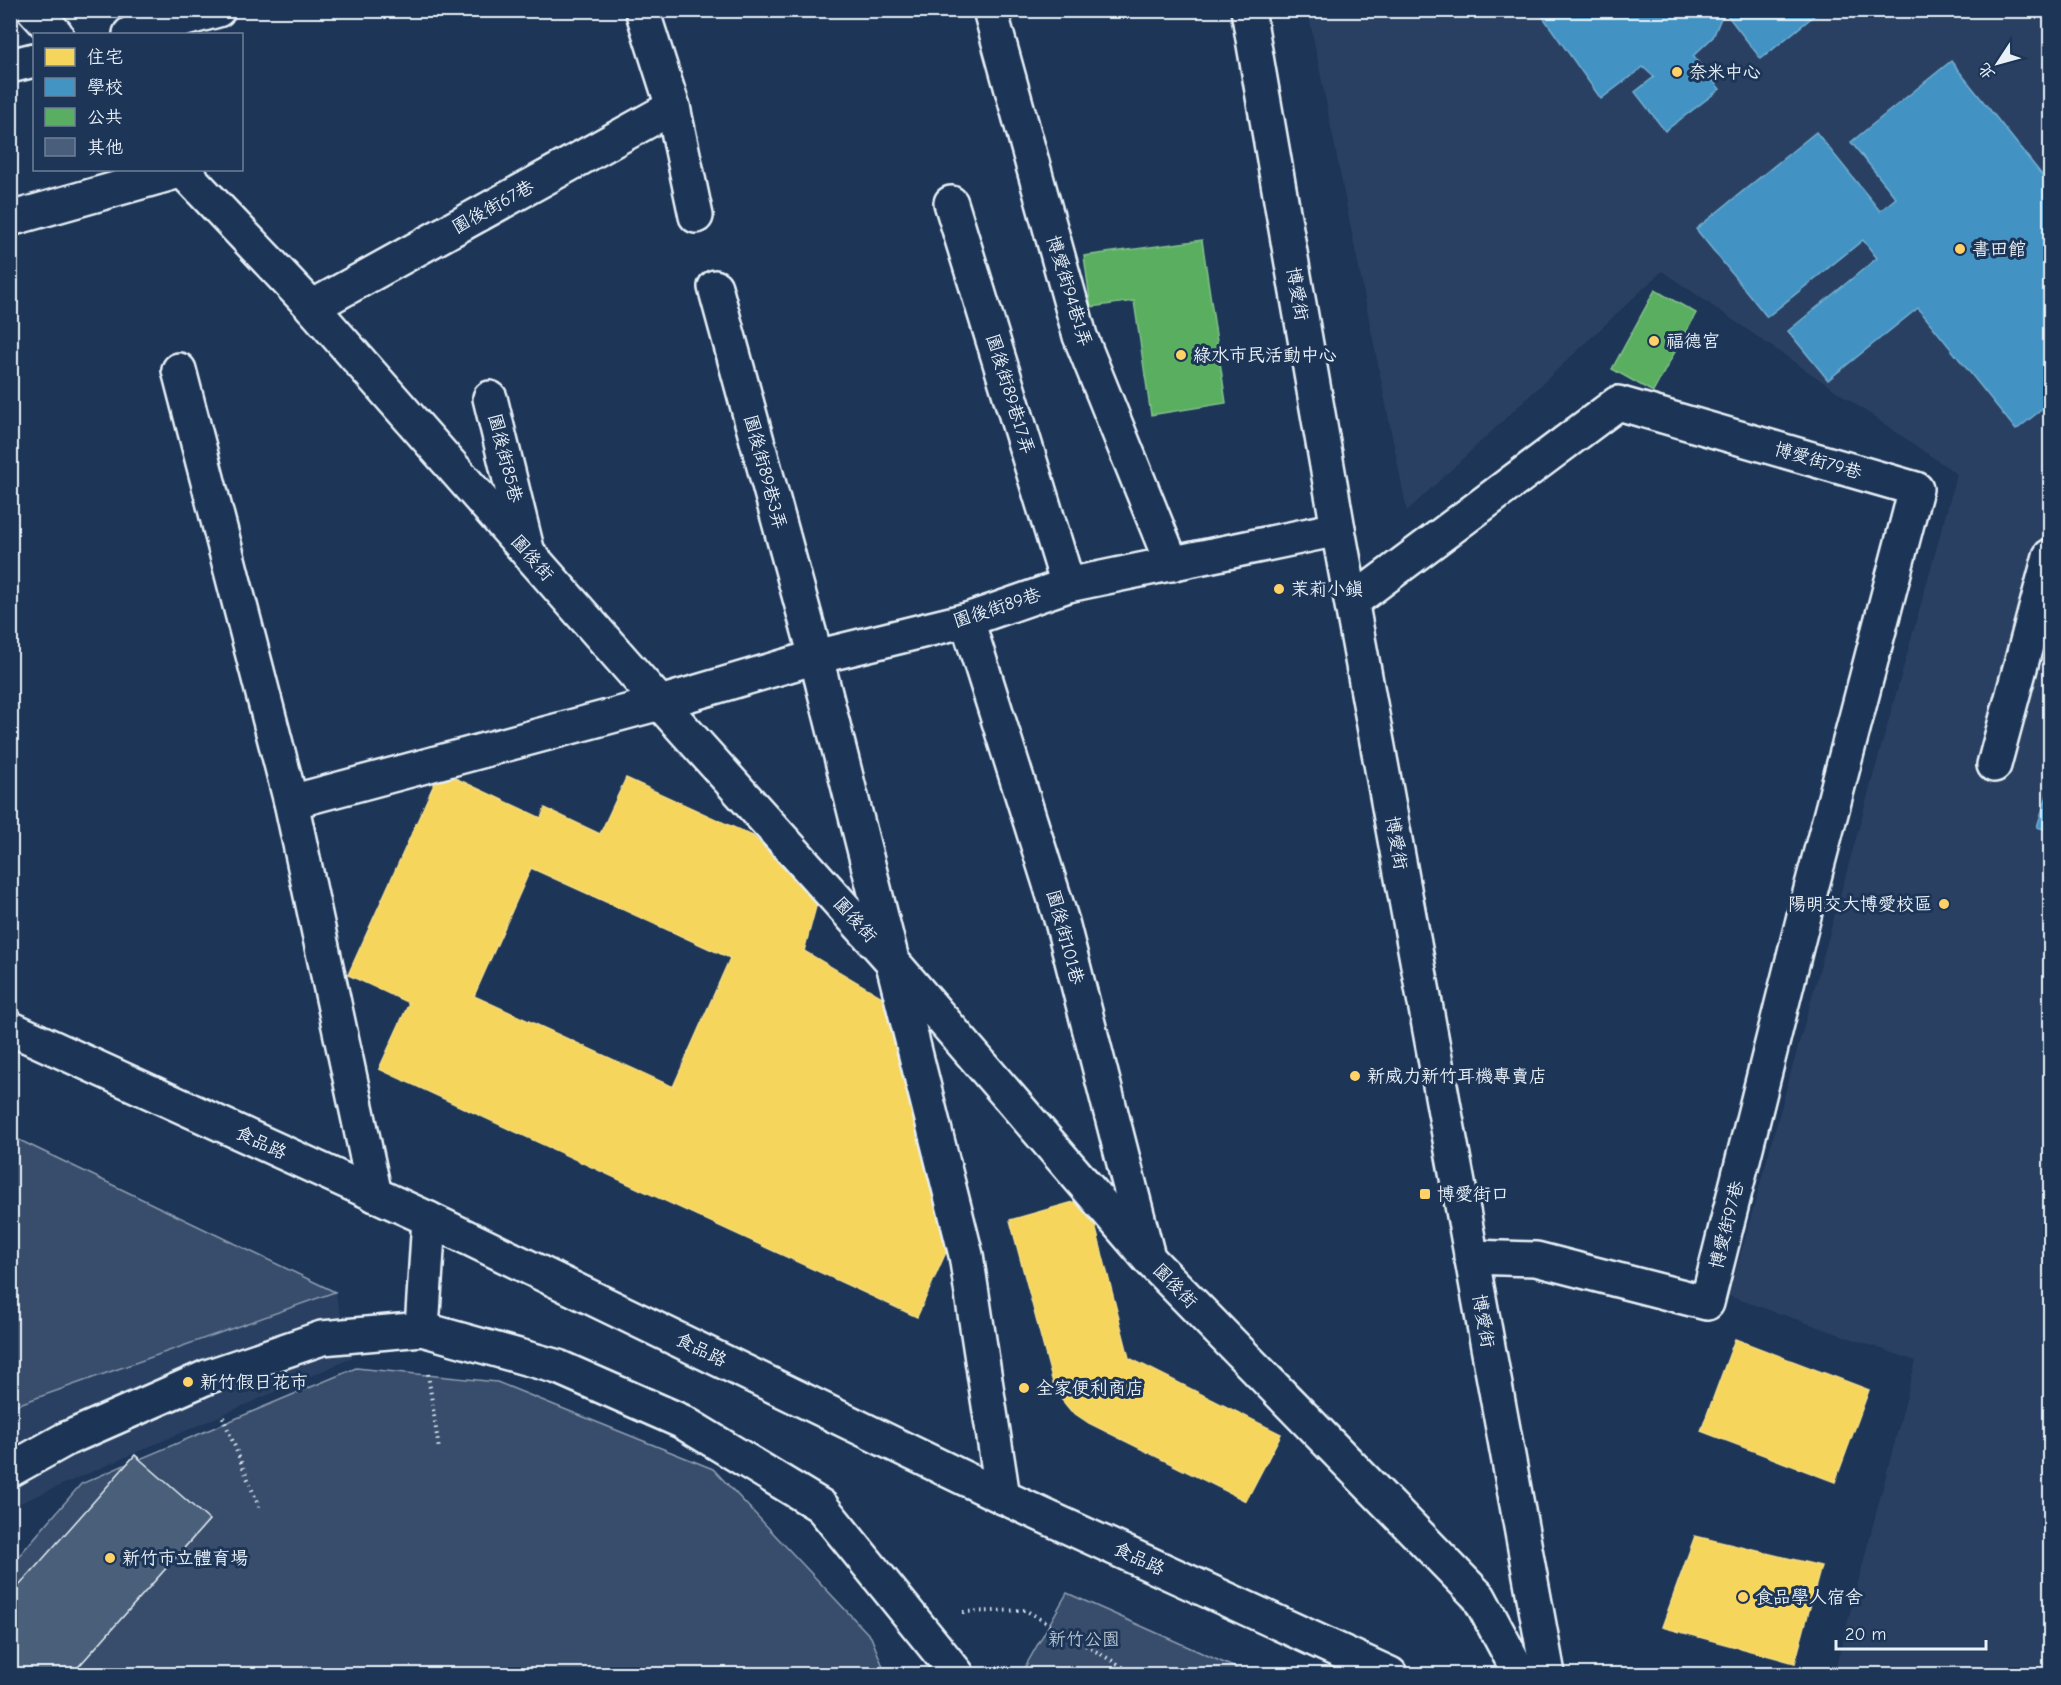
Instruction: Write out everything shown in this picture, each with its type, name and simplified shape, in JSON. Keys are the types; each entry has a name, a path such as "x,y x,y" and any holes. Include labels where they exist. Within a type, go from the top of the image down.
{"street":[{"path":"34,10 55,33"},
{"path":"134,33 218,10"},
{"path":"642,10 673,107 696,216"},
{"name":"博愛街94巷1弄","path":"990,10 1080,336 1172,564"},
{"name":"博愛街","path":"1248,10 1338,529 1548,1674"},
{"path":"10,66 33,60"},
{"name":"園後街67巷","path":"312,307 673,107"},
{"path":"10,219 178,171"},
{"name":"園後街","path":"183,171 312,307 528,554 891,961 1149,1259 1479,1597 1520,1674"},
{"name":"園後街89巷17弄","path":"951,203 1068,585"},
{"name":"園後街89巷3弄","path":"715,287 816,657 966,1255 1003,1497"},
{"path":"179,370 291,802 375,1195"},
{"name":"園後街85巷","path":"490,398 528,554"},
{"name":"博愛街79巷","path":"1352,602 1618,404 1916,489 1805,912"},
{"name":"園後街89巷","path":"291,802 660,703 816,657 967,620 1068,585 1338,529"},
{"path":"1994,765 2050,556"},
{"name":"園後街101巷","path":"967,620 1062,922 1149,1259"},
{"name":"博愛街97巷","path":"1471,1257 1536,1259 1707,1303 1805,912"},
{"name":"食品路","path":"10,1028 429,1219 1003,1497 1390,1674"},
{"path":"422,1329 429,1219"},
{"path":"10,1470 66,1439 207,1377 322,1338 422,1329 558,1367 681,1421 821,1506 957,1674"}],"path":[{"path":"422,1329 439,1450"},
{"path":"207,1377 259,1507"},
{"path":"908,1614 1025,1610 1128,1670"}],"shaded area":[{"name":"陽明交大博愛校區","path":"1308,11 2050,11 2050,1674 1834,1674 1916,1361 1729,1296 1957,474 1662,271 1407,511"},
{"name":"新竹假日花市","path":"335,1292 352,1358 11,1507 10,1407"}],"green space":[{"path":"11,1136 335,1292 11,1407"},
{"name":"新竹市立體育場","path":"356,1368 497,1382 713,1469 871,1637 886,1674 11,1674 11,1565 81,1484 127,1464 135,1455 140,1459"},
{"name":"新竹公園","path":"1067,1593 1249,1674 1021,1674"}],"building: 住宅":[{"path":"440,771 541,818 545,808 600,834 626,778 753,836 817,903 804,951 887,1000 951,1241 917,1317 379,1069 409,1003 348,975","holes":["531,868 730,958 673,1087 474,996"]},
{"path":"1088,1198 1129,1358 1281,1434 1246,1501 1089,1423 1071,1411 1053,1383 1010,1220"},
{"path":"1735,1339 1869,1390 1835,1482 1701,1431"},
{"name":"食品學人宿舍","path":"1695,1536 1821,1566 1795,1663 1662,1627"}],"building: 學校":[{"name":"奈米中心","path":"1538,10 1821,10 1761,59 1724,11 1713,37 1693,56 1720,89 1665,131 1635,92 1654,77 1643,67 1601,99"},
{"name":"書田館","path":"1951,61 2050,185 2050,285 2044,290 2050,298 2050,403 2016,430 1918,308 1828,380 1788,331 1877,258 1863,240 1767,317 1696,229 1816,132 1880,211 1896,198 1851,142"},
{"path":"2050,786 2050,831 2037,827"}],"building: 公共":[{"name":"綠水市民活動中心","path":"1202,240 1226,403 1151,415 1134,301 1091,307 1084,256"},
{"name":"福德宫","path":"1655,290 1696,313 1653,392 1612,369"}],"building: 其他":[{"path":"10,1379 16,1395 10,1396"},
{"name":"新竹市立體育場","path":"135,1455 209,1520 72,1674 10,1674 10,1596"}],"place":[{"name":"奈米中心","path":"1677,72"},
{"name":"書田館","path":"1960,249"},
{"name":"福德宫","path":"1654,341"},
{"name":"綠水市民活動中心","path":"1181,355"},
{"name":"茉莉小鎮","path":"1279,589"},
{"name":"陽明交大博愛校區","path":"1944,904"},
{"name":"新威力新竹耳機專賣店","path":"1355,1076"},
{"name":"博愛街口","path":"1425,1194"},
{"name":"新竹假日花市","path":"188,1382"},
{"name":"全家便利商店","path":"1024,1388"},
{"name":"新竹市立體育場","path":"110,1558"},
{"name":"食品學人宿舍","path":"1743,1597"}]}
